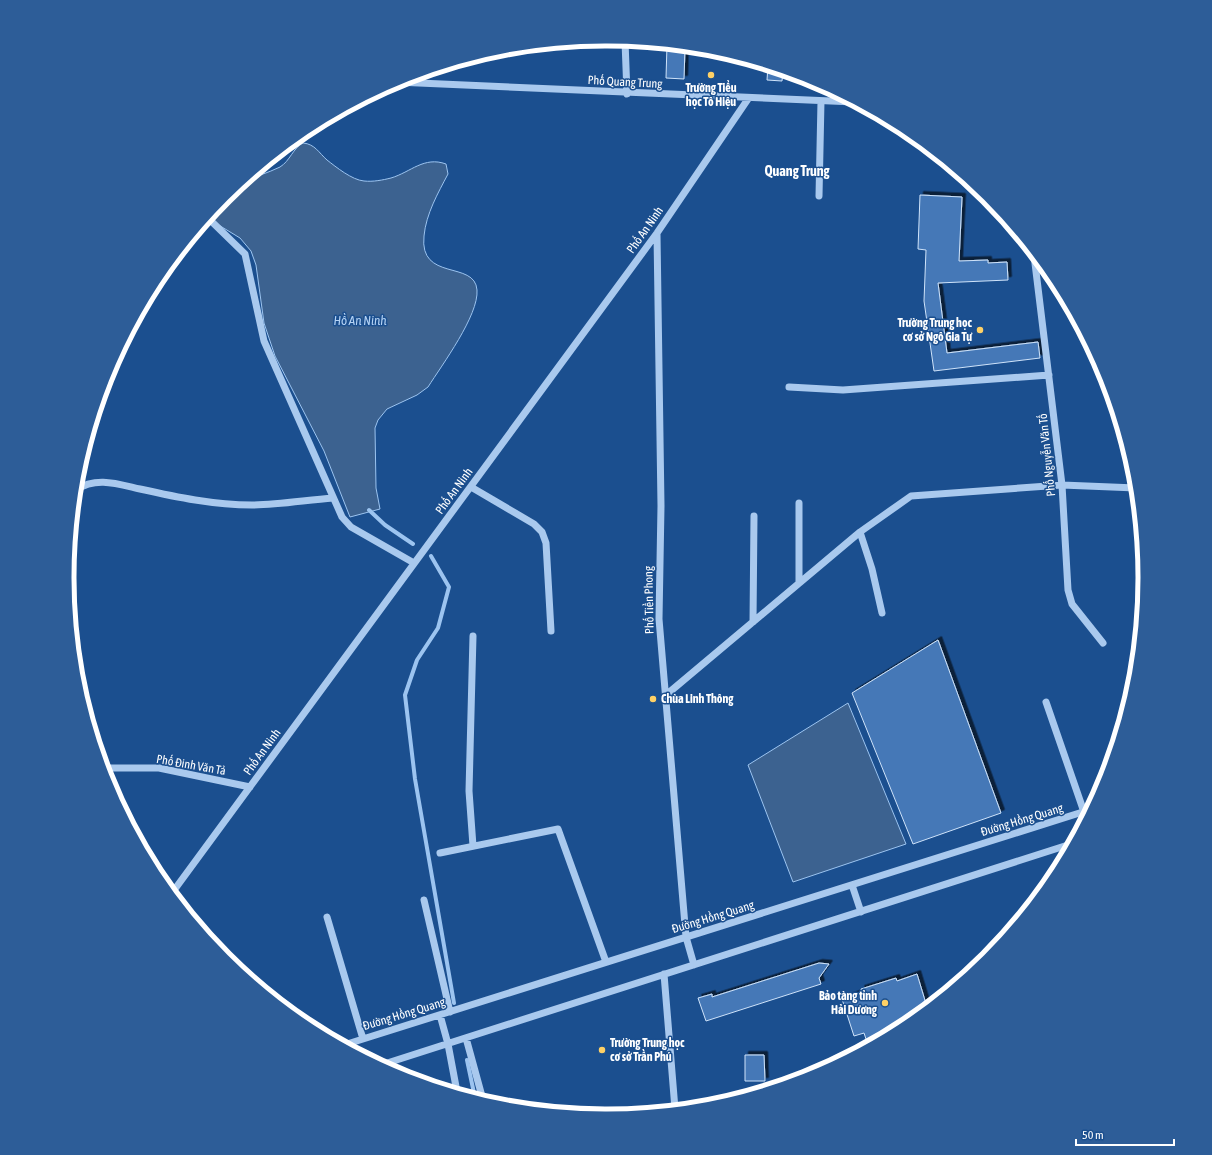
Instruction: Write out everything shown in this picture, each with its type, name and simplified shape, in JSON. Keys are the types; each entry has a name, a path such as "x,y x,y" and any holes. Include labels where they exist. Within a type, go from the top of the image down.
{"street":[{"path":"625,47 627,94"},
{"name":"Phố Quang Trung","path":"412,83 627,94 842,102"},
{"name":"Phố An Ninh","path":"175,889 657,233 748,98"},
{"path":"819,196 820,101"},
{"path":"211,221 246,254 264,341 342,517 351,527 414,563"},
{"name":"Phố Tiền Phong","path":"657,233 661,506 659,619 686,937 694,965"},
{"name":"Phố Nguyễn Văn Tố","path":"1035,264 1062,485 1070,598 1075,608 1103,642"},
{"path":"789,387 843,390 1049,375"},
{"path":"83,486 95,482 116,484 186,499 250,505 333,498"},
{"path":"666,695 860,532 911,496 1062,485 1129,488"},
{"path":"471,486 534,524 542,532 546,544 552,631"},
{"path":"799,503 799,583"},
{"path":"753,622 754,516"},
{"path":"860,532 872,569 882,613"},
{"path":"473,636 469,791 473,846"},
{"path":"1046,702 1086,807"},
{"name":"Phố Đinh Văn Tả","path":"110,768 159,768 250,787"},
{"name":"Đường Hồng Quang","path":"350,1043 1083,812"},
{"path":"440,853 558,829 606,962"},
{"path":"389,1062 1064,846"},
{"path":"852,885 860,912"},
{"path":"424,900 450,1012"},
{"path":"327,917 363,1039"},
{"path":"664,974 675,1104"},
{"path":"440,1014 448,1044 456,1087"},
{"path":"466,1038 481,1094"}],"water":[{"name":"Hồ An Ninh","path":"303,143 311,145 344,173 364,181 391,178 424,163 438,162 446,164 448,174 433,204 425,228 425,250 430,260 438,265 467,275 474,281 477,290 476,300 466,326 428,387 417,395 387,409 378,420 375,428 376,488 380,509 350,517 324,451 275,356 264,323 256,265 251,251 240,238 217,224 213,219 257,177 280,167"},
{"path":"848,703 906,844 793,882 748,765"}],"building":[{"path":"667,50 685,52 684,79 666,78"},
{"path":"768,71 782,76 782,81 767,80"},
{"path":"920,195 962,197 959,261 988,260 988,263 1007,262 1008,280 938,283 947,353 1038,342 1040,358 934,371 924,301 926,250 918,249"},
{"path":"938,640 1001,813 913,844 852,693"},
{"path":"819,963 829,964 819,978 821,984 706,1021 698,998 712,994 712,997"},
{"name":"Bảo tàng tỉnh Hải Dương","path":"917,974 926,1002 867,1041 864,1033 854,1036 842,999 862,992 861,989 896,978 897,981"},
{"path":"745,1055 764,1055 765,1081 745,1081"}],"waterway":[{"path":"369,510 385,525 413,544"},
{"path":"431,556 449,587 438,628 417,660 405,695 415,779 454,1003"},
{"path":"467,1060 474,1092"}],"place":[{"name":"Trường Tiểu học Tô Hiệu","path":"711,75"},
{"name":"Trường Trung học cơ sở Ngô Gia Tự","path":"980,330"},
{"name":"Chùa Linh Thông","path":"653,699"},
{"name":"Bảo tàng tỉnh Hải Dương","path":"885,1003"},
{"name":"Trường Trung học cơ sở Trần Phú","path":"602,1050"}],"district":[{"name":"Quang Trung","path":"797,171"}]}
